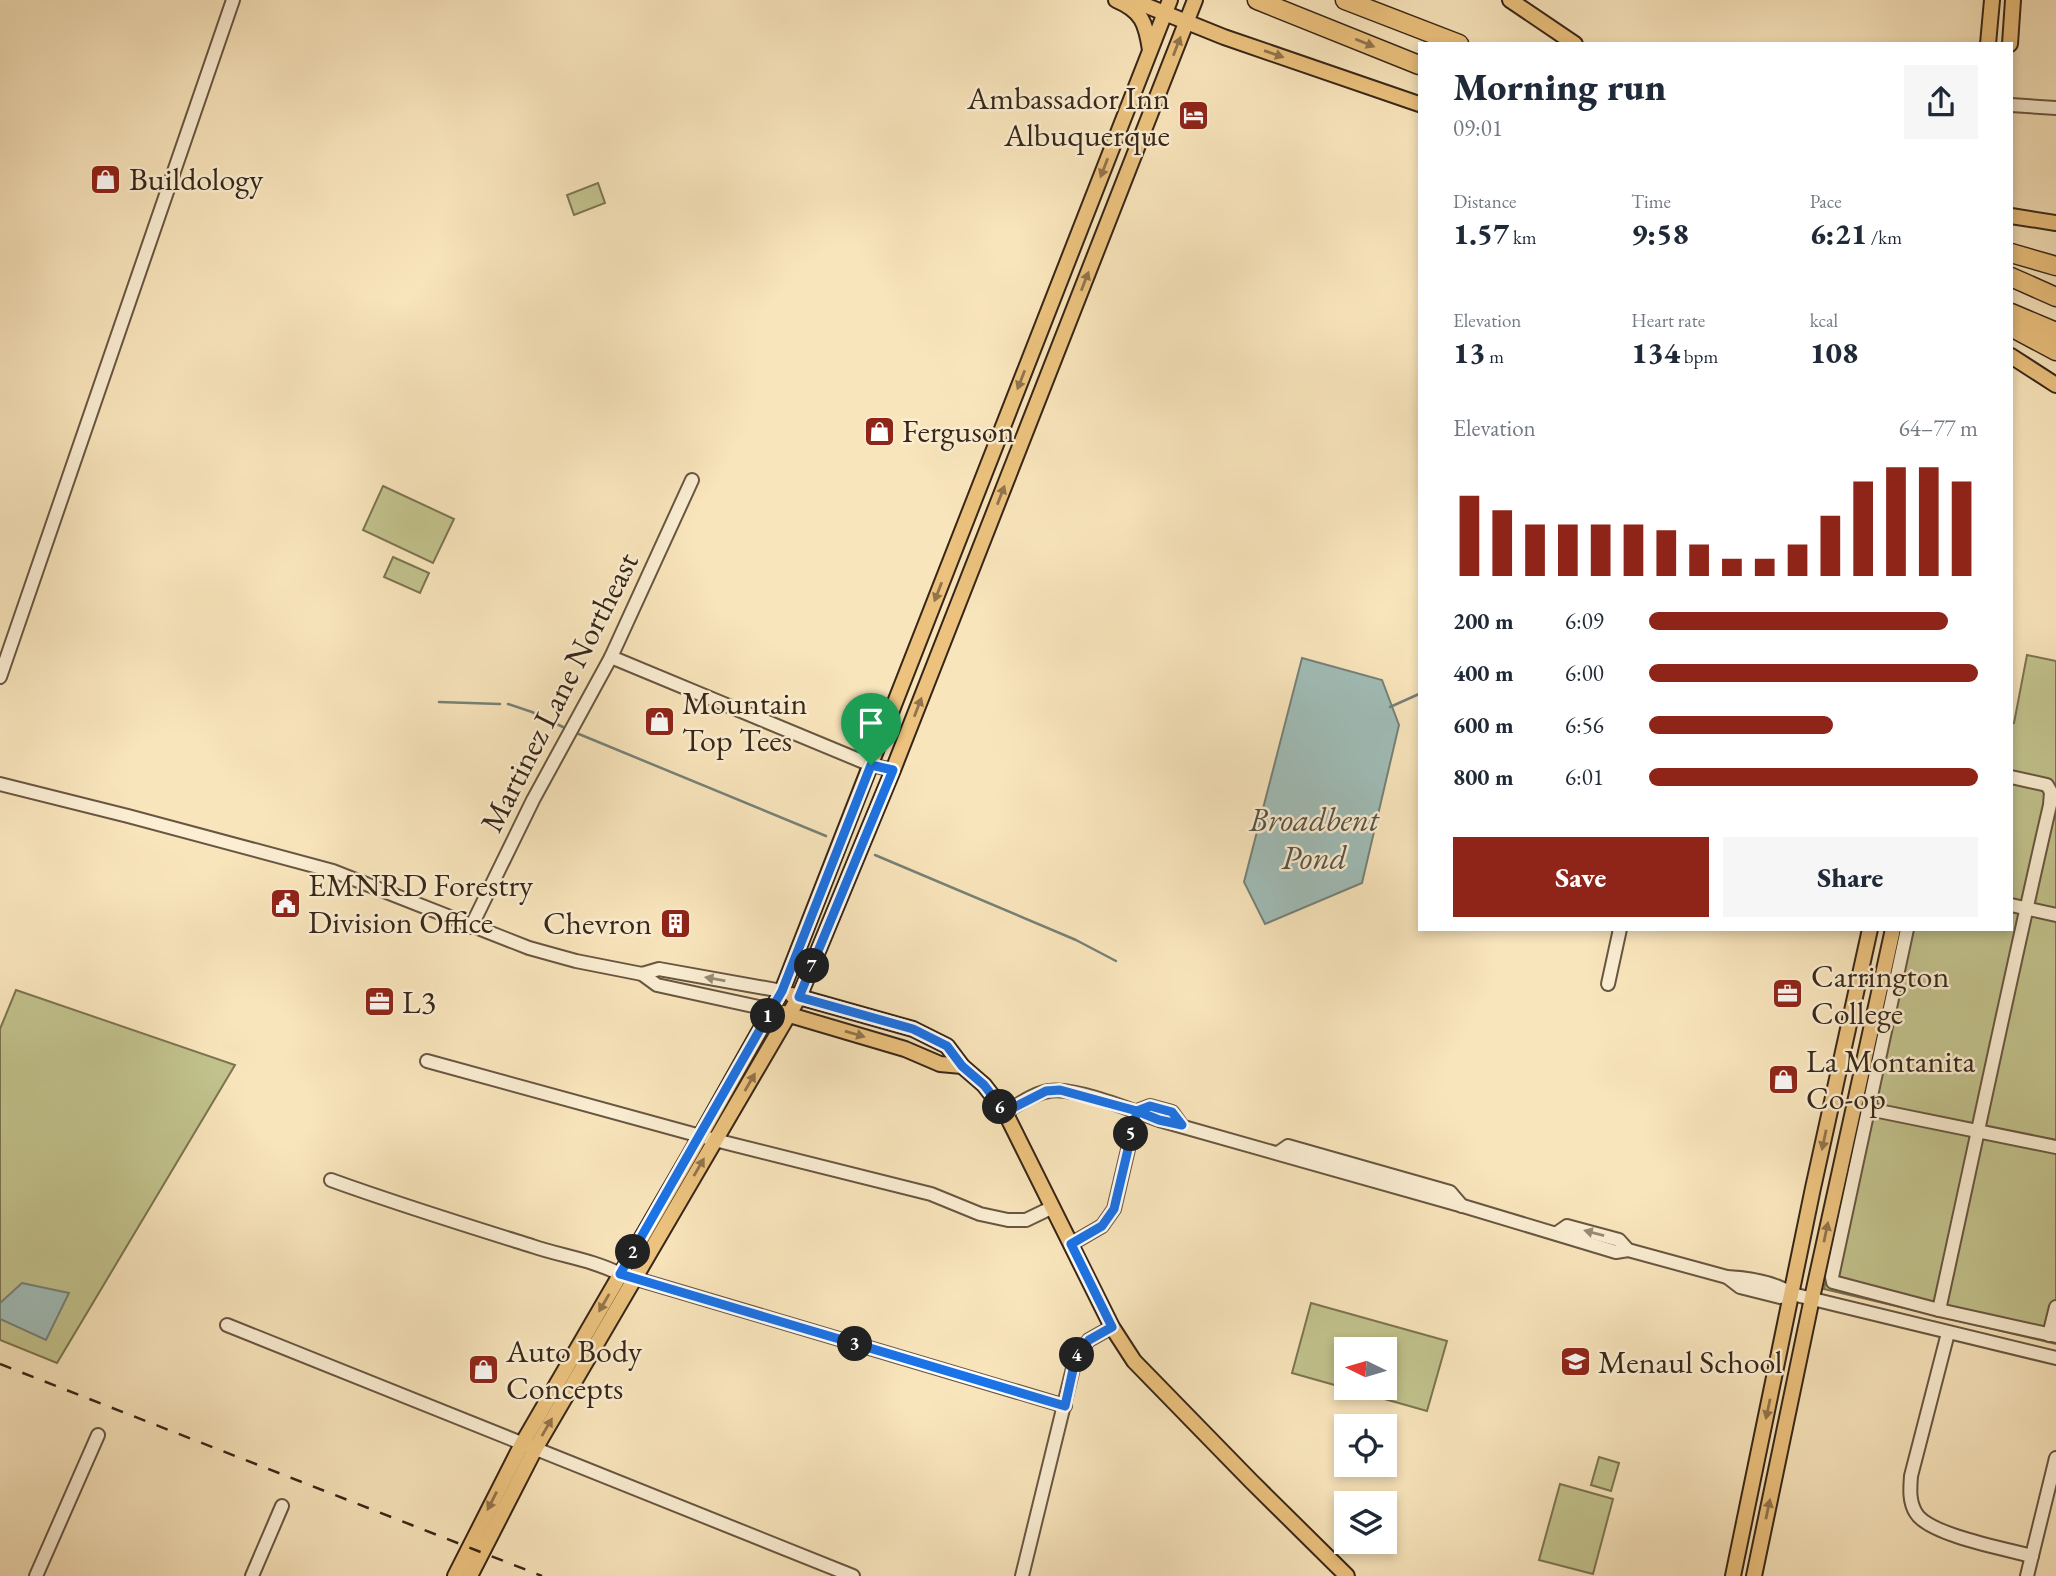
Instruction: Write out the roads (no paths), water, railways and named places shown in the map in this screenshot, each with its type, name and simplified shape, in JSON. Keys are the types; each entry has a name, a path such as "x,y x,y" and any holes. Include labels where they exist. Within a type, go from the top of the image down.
{"highway":[{"path":"1256,0 1418,65"},
{"path":"1345,0 1454,42"},
{"path":"2016,255 2056,266"},
{"path":"2016,279 2056,297"},
{"path":"2014,321 2056,332"},
{"path":"2014,321 2056,351"}],"main road":[{"path":"1116,0 1138,13 1147,34 1150,52"},
{"path":"1132,0 1168,7 1186,23 1418,104"},
{"path":"627,1276 715,1140 799,997 893,770 1195,0"},
{"path":"1510,0 1572,42"},
{"path":"1988,42 1992,0"},
{"path":"2010,42 2013,0"},
{"path":"455,1576 475,1550 529,1446 627,1276 700,1136 782,991 1168,7"},
{"path":"2013,216 2056,223"},
{"path":"2013,357 2056,385"},
{"path":"1733,1576 1870,931"},
{"path":"1754,1576 1893,931"},
{"path":"782,991 913,1029 947,1046 1005,1112 1112,1327 1134,1361 1347,1576"},
{"path":"772,1010 905,1049 940,1064 962,1066"},
{"path":"470,1576 475,1550"},
{"path":"1739,1551 1758,1555"}],"street":[{"path":"0,677 233,0"},
{"path":"2013,105 2056,108"},
{"name":"Martinez Lane Northeast","path":"471,927 533,800 611,657 692,480"},
{"path":"611,657 871,765 893,770"},
{"path":"1939,1310 2050,805 2051,792 2047,785 2013,777"},
{"path":"0,784 333,871 529,948 576,961 642,974 657,985 772,1010"},
{"path":"2013,906 2056,915"},
{"path":"1907,931 1833,1282 2053,1336 2056,1307"},
{"path":"1608,984 1619,932"},
{"path":"642,974 659,969 782,991"},
{"path":"427,1061 715,1140 931,1194 980,1214 1009,1220 1026,1220 1053,1207"},
{"path":"1005,1112 1046,1091 1060,1090 1137,1111 1150,1106 1172,1112 1182,1125 1278,1153 1288,1146 1450,1192 1463,1206 1558,1233 1567,1226 1619,1240 1628,1250 1727,1278 1743,1278 1783,1288 1792,1294 2056,1358"},
{"path":"1869,1109 2056,1147"},
{"path":"1071,1244 1102,1226 1114,1209 1137,1111"},
{"path":"331,1180 394,1203 627,1276 1065,1406"},
{"path":"226,1325 853,1576"},
{"path":"1022,1576 1076,1356 1089,1340 1112,1327"},
{"path":"1948,1333 1911,1476 1910,1493 1916,1514 1922,1521 1942,1531 2032,1556"},
{"path":"36,1576 98,1435"},
{"path":"2027,1576 2056,1458"},
{"path":"251,1576 282,1506"}],"water":[{"name":"Broadbent Pond","path":"1302,658 1382,680 1399,725 1362,883 1265,924 1244,882"},
{"path":"22,1283 69,1293 46,1340 0,1319 0,1303"}],"waterway":[{"path":"1390,707 1418,694"},
{"path":"439,702 500,704"},
{"path":"508,704 563,727"},
{"path":"574,732 826,836"},
{"path":"875,855 1076,940 1116,961"}],"railway":[{"path":"0,1364 542,1576"}],"place":[{"name":"Ambassador Inn Albuquerque","path":"1193,116"},
{"name":"Buildology","path":"106,179"},
{"name":"Ferguson","path":"879,431"},
{"name":"Mountain Top Tees","path":"659,721"},
{"name":"EMNRD Forestry Division Office","path":"285,903"},
{"name":"Chevron","path":"675,923"},
{"name":"Carrington College","path":"1788,994"},
{"name":"L3","path":"379,1002"},
{"name":"La Montanita Co-op","path":"1783,1079"},
{"name":"Menaul School","path":"1575,1362"},
{"name":"Auto Body Concepts","path":"483,1369"}]}
